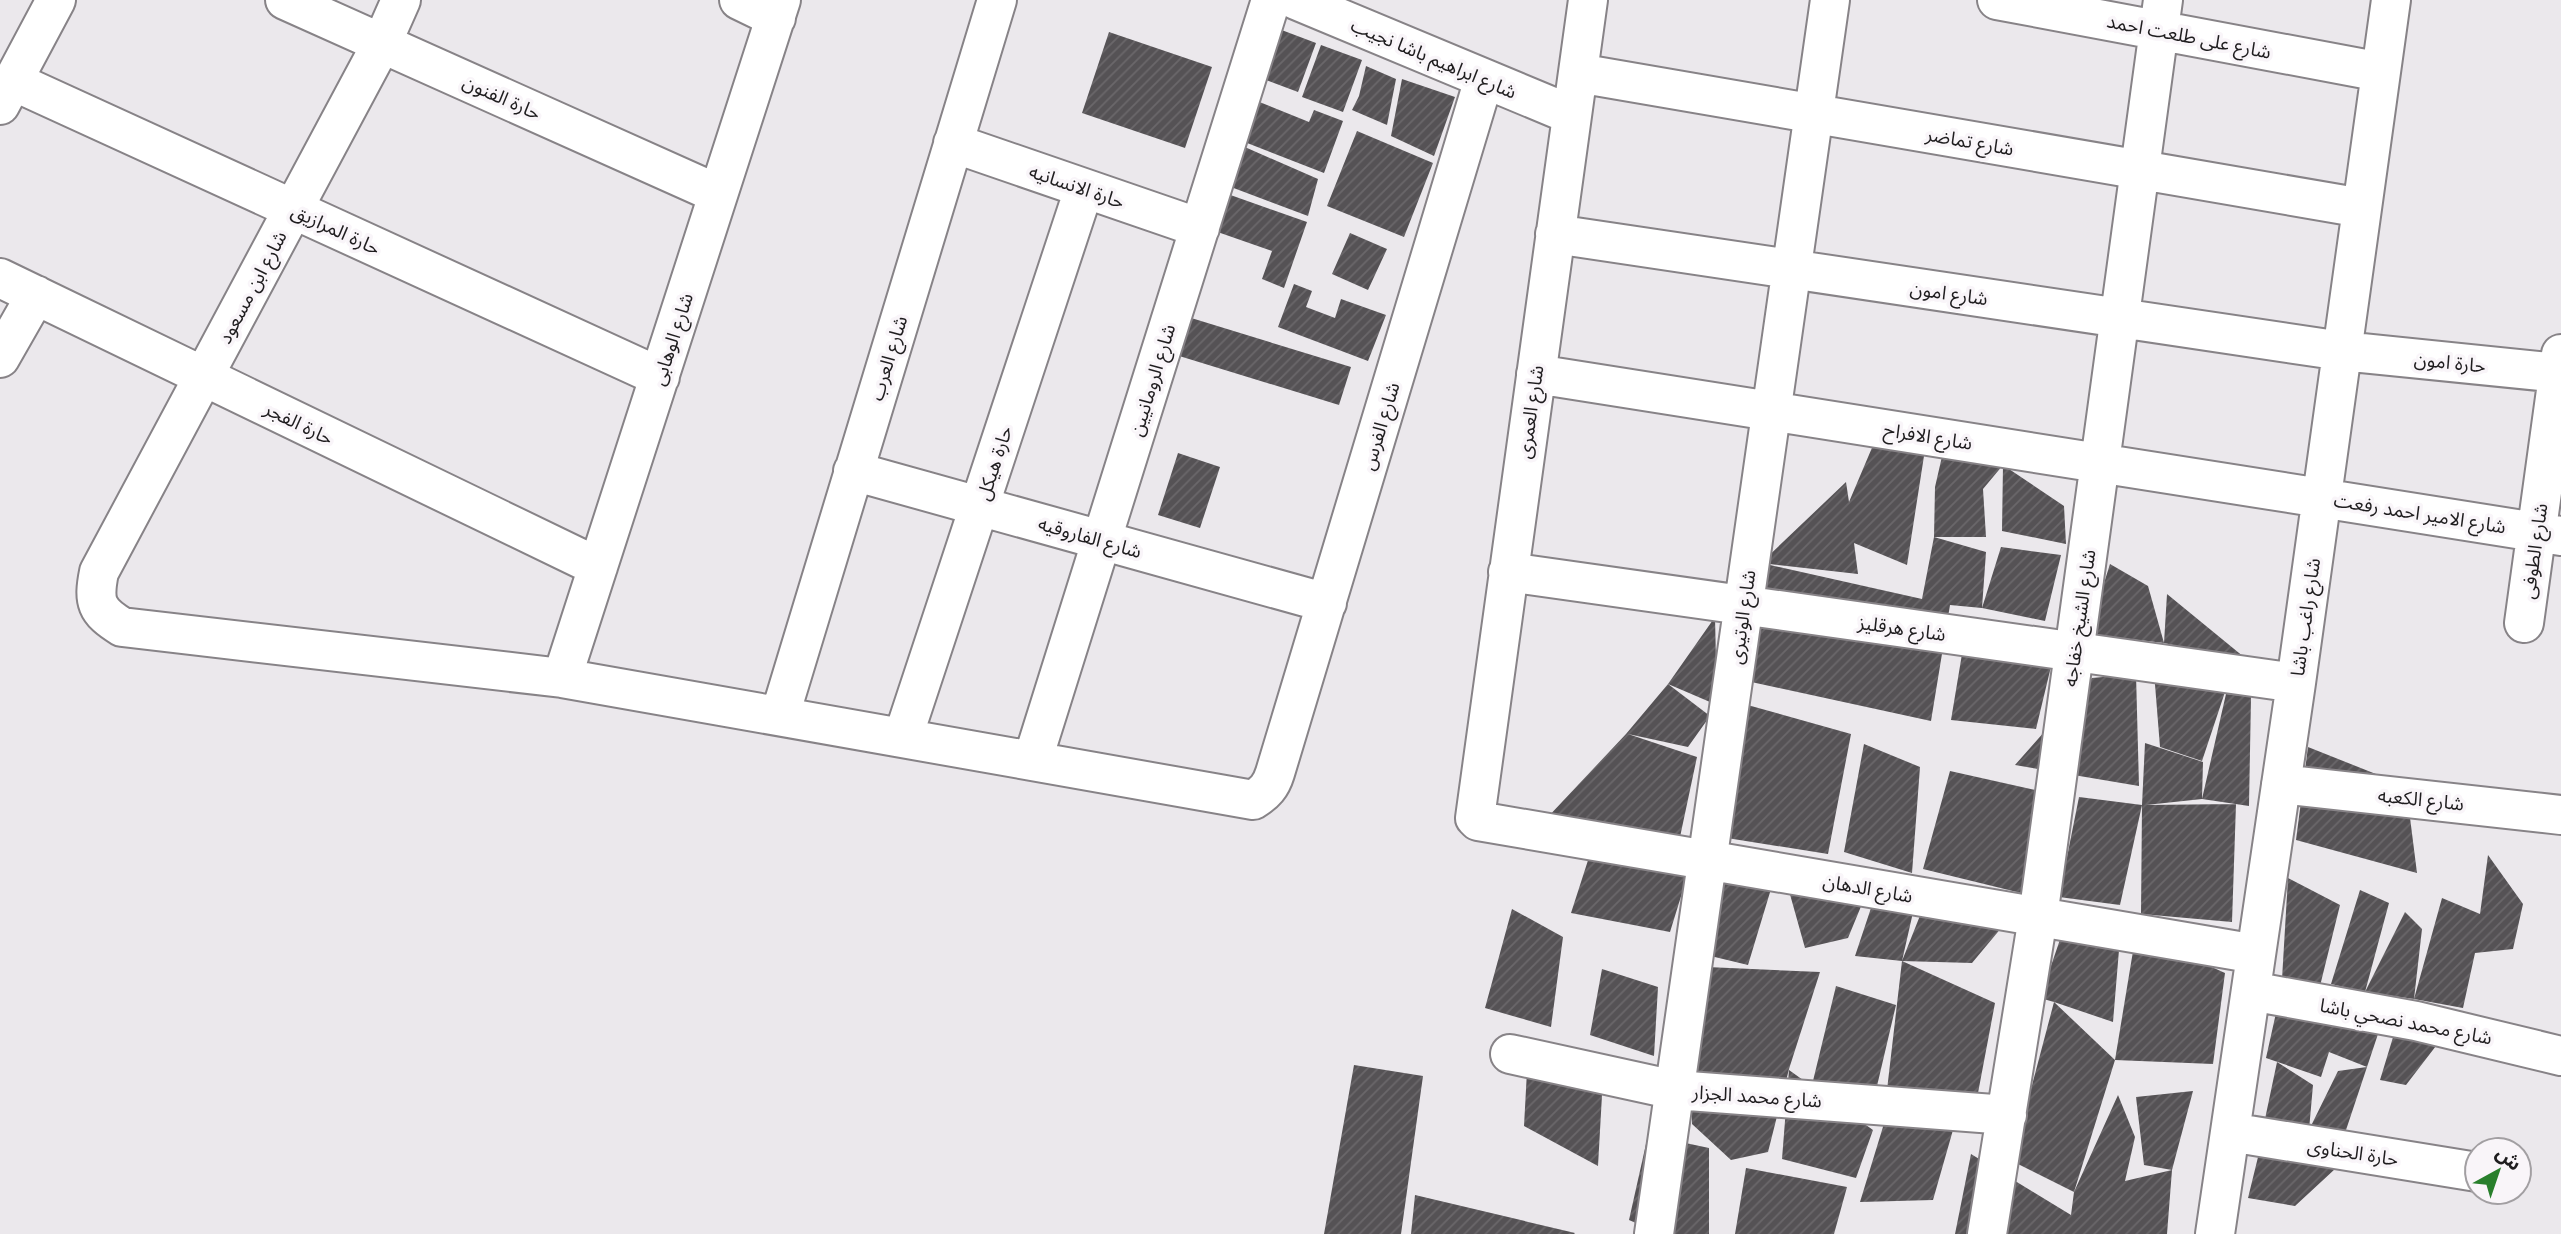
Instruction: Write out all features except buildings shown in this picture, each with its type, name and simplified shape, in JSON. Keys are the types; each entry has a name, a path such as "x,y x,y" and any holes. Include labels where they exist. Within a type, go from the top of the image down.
{"street":[{"path":"8,76 56,0"},
{"name":"حارة الفنون","path":"285,0 718,194"},
{"name":"شارع ابن مسعود","path":"401,0 382,43 99,572 94,594 103,615 122,628 562,678"},
{"path":"739,0 778,9"},
{"name":"شارع العرب","path":"780,715 997,0"},
{"name":"شارع الرومانيين","path":"1033,759 1271,0"},
{"name":"شارع ابراهيم باشا نجيب","path":"1296,0 1572,115"},
{"name":"شارع العمرى","path":"1480,821 1475,818 1474,812 1588,0"},
{"name":"شارع الوتيرى","path":"1654,1234 1830,0"},
{"name":"شارع على طلعت احمد","path":"1997,0 2161,15 2381,72"},
{"name":"شارع راغب باشا","path":"2215,1234 2296,683 2391,0"},
{"name":"شارع الوهابى","path":"562,678 778,9"},
{"name":"شارع الشيخ خفاجه","path":"1987,1234 2038,917 2161,15"},
{"name":"شارع تماضر","path":"1578,74 2362,208"},
{"name":"حارة المرازيق","path":"8,76 660,377"},
{"name":"شارع الفرس","path":"1033,759 1253,800 1264,794 1271,784 1484,79"},
{"name":"حارة الانسانيه","path":"953,143 1200,228"},
{"name":"حارة هيكل","path":"904,737 1084,188"},
{"name":"شارع امون","path":"1555,234 2342,351"},
{"name":"حارة الفجر","path":"0,278 598,567"},
{"path":"0,358 36,295"},
{"name":"حارة امون","path":"2342,351 2560,363"},
{"name":"شارع الطوفى","path":"2524,623 2549,534 2560,363"},
{"name":"شارع الافراح","path":"1536,374 2321,498"},
{"name":"شارع الفاروقيه","path":"853,471 1327,603"},
{"name":"شارع الامير احمد رفعت","path":"2321,498 2549,534"},
{"name":"شارع هرقليز","path":"1508,572 2296,683"},
{"path":"562,678 1033,759"},
{"name":"شارع الكعبه","path":"2281,784 2561,815"},
{"name":"شارع الدهان","path":"1480,821 2256,954"},
{"name":"شارع محمد نصحي باشا","path":"2250,991 2416,1021 2561,1056"},
{"name":"شارع محمد الجزار","path":"1510,1054 1675,1090 2007,1115"},
{"name":"حارة الحناوى","path":"2230,1132 2463,1170"}]}
